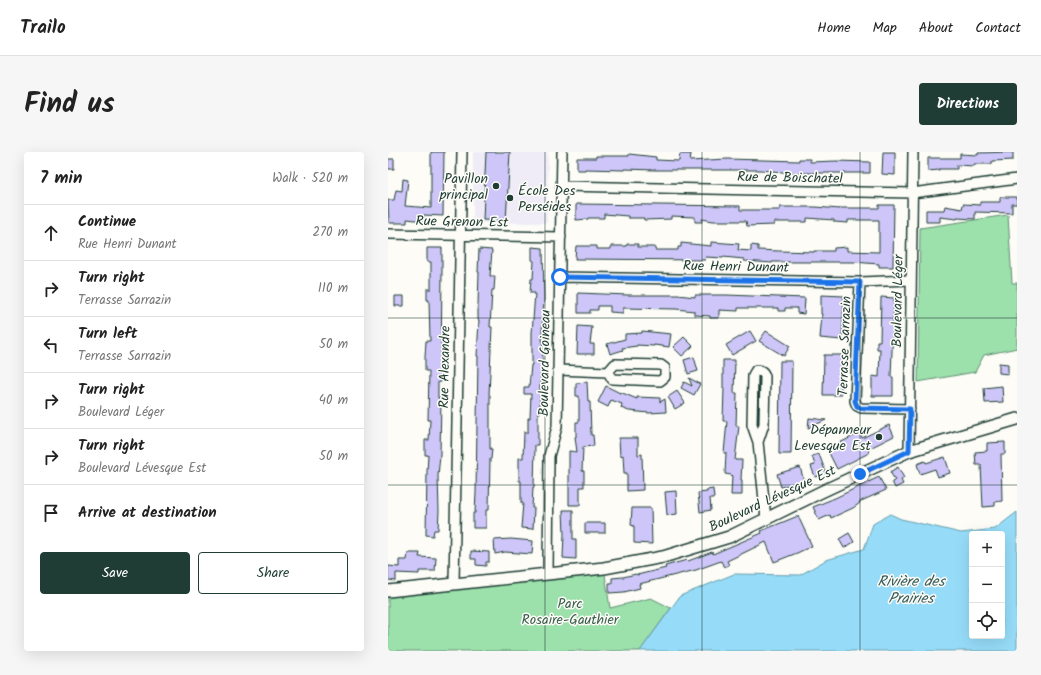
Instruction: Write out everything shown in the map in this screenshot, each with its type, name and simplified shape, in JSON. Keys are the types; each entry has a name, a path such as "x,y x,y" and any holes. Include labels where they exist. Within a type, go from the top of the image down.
{"street":[{"name":"Rue Alexandre","path":"454,583 462,152"},
{"name":"Boulevard Goineau","path":"548,574 549,456 557,427 562,152"},
{"name":"Boulevard Léger","path":"909,451 913,152"},
{"name":"Rue de Boischatel","path":"562,186 912,193 1017,179"},
{"name":"Rue Grenon Est","path":"388,234 561,237"},
{"name":"Rue Henri Dunant","path":"560,277 860,282 911,280"},
{"name":"Terrasse Sarrazin","path":"860,282 855,401 857,406 860,408 910,409"},
{"path":"615,364 661,365 665,368 665,377 660,381 612,379 608,372 615,364"},
{"path":"558,370 608,372"},
{"path":"758,442 764,424 765,376 760,370 756,370 753,376 752,425 758,442 766,519"},
{"name":"Boulevard Lévesque Est","path":"388,591 604,568 663,557 729,537 909,451 1017,419"}],"shaded area":[{"name":"École Des Perséides","path":"473,152 548,152 547,223 473,223"}],"green space":[{"path":"1008,215 1012,283 1017,283 1017,348 984,355 975,372 918,382 920,228"},
{"name":"Parc Rosaire-Gauthier","path":"604,568 610,608 651,598 671,608 640,651 388,651 388,590"}],"water":[{"name":"Rivière des Prairies","path":"1017,512 1017,651 640,651 680,596 734,574 800,575 826,560 864,549 873,524 890,514 901,519 961,533 969,532 969,639 1005,639 1005,531 978,531 995,529"}],"building":[{"path":"431,152 444,152 443,216 424,215 424,221 407,219 407,223 389,223 388,200 394,200 396,190 402,191 403,179 408,180 405,206 431,208"},
{"name":"Pavillon principal","path":"486,152 510,152 506,221 483,220"},
{"path":"883,152 895,152 895,175 882,174"},
{"path":"1013,152 1013,160 992,161 992,164 974,164 974,166 957,165 957,169 939,169 928,171 928,158 960,158 960,154 978,155 978,153"},
{"path":"629,154 656,157 656,160 679,161 680,154 691,154 690,161 727,159 799,161 799,159 810,159 810,162 870,162 870,173 793,173 761,170 577,170 577,158 596,158 596,156 629,156"},
{"path":"388,159 394,159 394,169 388,169"},
{"path":"1000,197 1017,197 1017,204 1012,204 1012,213 975,212 975,219 940,217 940,222 926,222 926,210 944,210 945,206 962,209 963,204 980,205 980,202 1000,202"},
{"path":"576,204 740,206 740,210 780,210 780,207 840,209 879,208 879,205 894,205 893,267 879,267 879,264 853,262 772,263 744,261 744,259 723,257 706,257 705,260 575,259 576,246 597,246 597,249 611,249 611,246 638,244 638,247 655,247 655,250 678,250 678,247 681,247 681,243 711,246 711,242 739,244 738,250 751,251 751,245 758,246 758,250 814,252 834,251 834,248 847,247 847,251 879,252 879,220 848,220 848,223 834,222 834,220 807,218 807,222 774,222 774,225 747,226 746,221 713,221 702,219 702,222 695,222 695,217 671,216 671,219 644,220 644,218 628,218 628,216 604,214 604,218 576,220"},
{"path":"532,247 543,248 544,299 540,413 538,413 538,445 535,445 532,508 534,508 533,529 521,528 523,503 521,503 521,481 519,481 519,458 523,458 524,432 528,432 528,418 530,418 531,394 524,394 524,387 529,387 532,365 532,333 535,293 530,293 531,279 533,279 534,261 532,260"},
{"path":"427,248 442,248 441,382 438,382 438,398 441,398 438,476 439,511 438,530 434,530 433,536 426,535 428,455 425,455 425,440 429,440 430,420 428,420 429,371 425,371 425,357 426,341 430,341 429,300 427,300 427,289 431,289 431,262 427,262"},
{"path":"479,249 492,250 490,276 495,276 494,290 492,290 490,327 492,327 489,395 490,449 492,449 490,459 489,510 486,510 486,528 473,528 473,513 475,513 476,493"},
{"path":"578,293 678,295 695,297 695,295 726,295 805,298 804,314 797,313 797,308 785,308 785,311 778,311 778,308 738,308 738,311 719,310 719,318 710,318 710,316 694,315 694,311 676,309 623,308 623,313 610,312 610,306 598,306 598,310 590,310 590,313 578,313"},
{"path":"821,295 844,296 842,340 820,338 822,314"},
{"path":"395,296 404,296 404,306 395,306"},
{"path":"881,297 894,298 891,377 893,377 893,396 872,396 872,376 879,377 880,349 877,349 877,341 880,341"},
{"path":"578,326 592,327 590,344 594,344 594,354 577,354"},
{"path":"642,331 671,334 669,347 637,345 622,348 623,350 610,354 607,344 625,339 625,334 642,333"},
{"path":"750,331 756,341 732,355 726,345"},
{"path":"766,331 790,346 784,356 759,341"},
{"path":"684,337 693,346 682,356 673,347"},
{"path":"824,355 842,355 841,395 823,395"},
{"path":"694,357 698,371 688,374 684,360"},
{"path":"723,360 735,360 734,393 737,393 736,426 739,426 735,460 742,460 742,495 731,495 732,476 725,474 726,453 724,453 727,421 723,421"},
{"path":"780,361 792,361 791,454 779,454"},
{"path":"999,363 1008,364 1008,374 999,373"},
{"path":"689,378 700,384 694,395 681,388 684,382 692,386"},
{"path":"587,382 588,402 590,402 591,435 593,435 594,446 583,447 582,471 584,471 584,487 580,487 580,505 569,505 569,451 577,452 575,437 576,422 579,422 579,396 576,396 576,383"},
{"path":"606,386 637,399 637,397 660,398 660,402 665,399 666,412 649,413 629,411 621,408 622,404 611,400 608,407 598,402"},
{"path":"1002,386 1003,402 985,403 984,388"},
{"path":"677,391 685,403 675,409 668,397"},
{"path":"809,418 826,420 808,428"},
{"path":"889,425 894,436 868,449 869,453 837,469 827,449 860,433 862,438"},
{"path":"619,438 638,438 638,455 642,454 643,490 627,491 627,473 624,473 623,455 620,456"},
{"path":"1005,442 1005,454 1001,454 1002,501 995,502 995,506 983,507 981,465 976,465 975,452 987,451 987,443"},
{"path":"819,454 826,473 815,477 811,466 815,465 812,456"},
{"path":"945,457 950,473 938,477 935,469 920,474 917,464 925,461 926,463"},
{"path":"800,467 804,481 781,487 777,474"},
{"path":"898,467 904,478 901,480 903,484 895,488 892,482 895,480 890,472"},
{"path":"879,477 886,490 859,502 860,503 853,508 831,518 830,515 819,520 813,507"},
{"path":"713,489 714,498 710,498 711,510 700,512 698,493 707,492 707,490"},
{"path":"676,491 677,514 667,515 665,492"},
{"path":"632,508 651,508 652,544 634,543 634,526 631,525"},
{"path":"563,510 573,510 573,539 576,539 576,559 563,558"},
{"path":"798,516 812,546 797,553 774,562 766,542 727,561 729,565 724,567 721,561 696,570 639,584 640,588 624,592 609,593 609,583 612,583 612,578 637,575 666,568 665,566 688,561 712,552 713,554 762,533 761,531"},
{"path":"585,523 605,523 605,533 585,533"},
{"path":"849,533 854,542 844,548 839,539"},
{"path":"511,539 533,541 532,554 505,552 495,554 494,540"},
{"path":"471,551 489,552 489,562 486,562 486,566 476,565 476,559 471,559"},
{"path":"408,553 420,553 419,557 436,558 435,571 419,571 419,574 396,573 396,581 388,580 388,566 399,567 399,560 407,560"}],"place":[{"name":"Pavillon principal","path":"496,186"},
{"name":"École Des Perséides","path":"510,198"},
{"name":"Dépanneur Levesque Est","path":"879,437"}],"route":[{"path":"560,277 860,282 855,401 857,406 860,408 910,409 909,451 860,474"}]}
